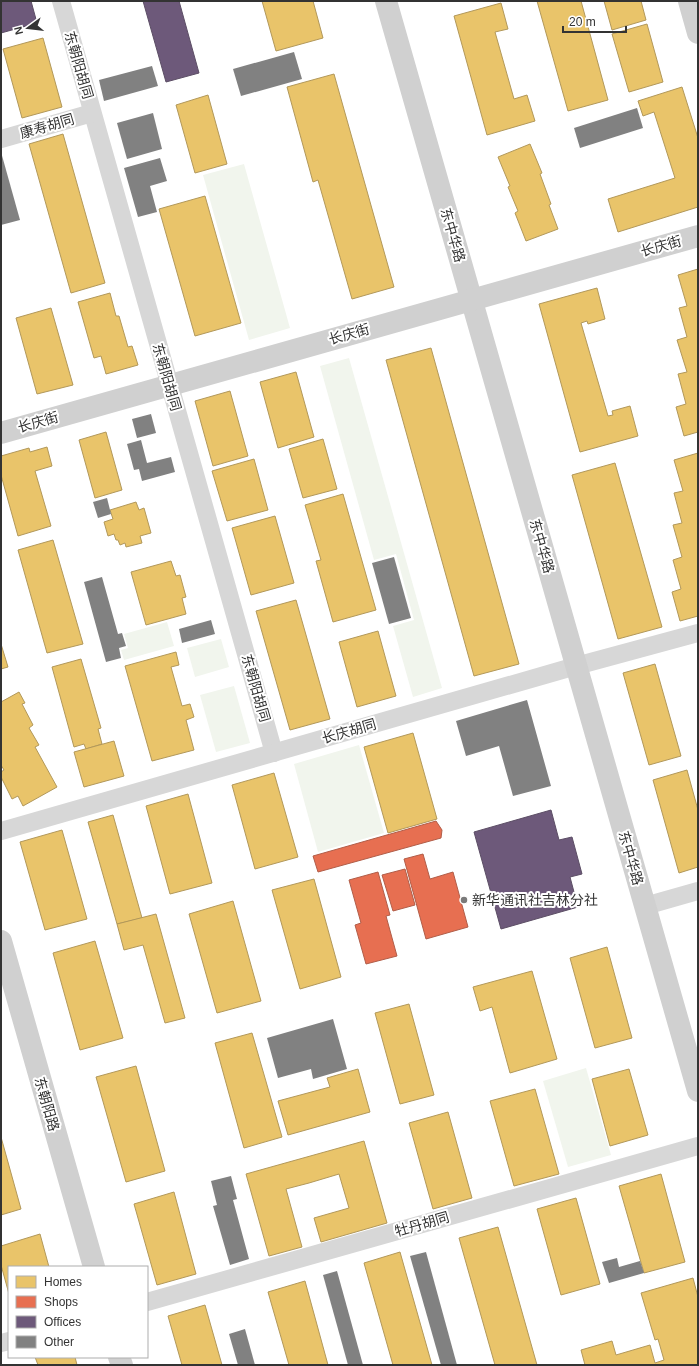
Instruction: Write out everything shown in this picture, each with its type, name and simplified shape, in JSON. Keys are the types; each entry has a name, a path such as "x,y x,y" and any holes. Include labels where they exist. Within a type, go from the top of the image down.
{"street":[{"name":"东朝阳胡同","path":"61,1 274,753"},
{"name":"东中华路","path":"386,1 698,1091"},
{"path":"689,1 698,33"},
{"name":"康寿胡同","path":"1,139 92,113"},
{"name":"长庆街","path":"1,433 698,236"},
{"name":"长庆胡同","path":"1,831 576,666 698,633"},
{"path":"645,906 698,890"},
{"name":"东朝阳路","path":"1,942 94,1266"},
{"name":"牡丹胡同","path":"148,1302 698,1146"}],"shaded area":[{"path":"244,164 290,328 249,340 203,175"},
{"path":"349,358 442,688 413,697 393,626 414,620 396,554 374,560 320,366"},
{"path":"167,622 174,646 124,660 121,650 128,648 124,634"},
{"path":"221,639 229,667 195,677 187,648"},
{"path":"234,686 250,743 216,752 200,695"},
{"path":"359,745 384,833 318,852 294,764"},
{"path":"586,1068 611,1155 568,1167 543,1081"}],"building: Homes":[{"path":"262,1 313,1 323,38 276,51"},
{"path":"537,1 581,1 608,100 568,111"},
{"path":"604,1 641,1 646,20 612,30"},
{"path":"501,3 508,29 495,32 514,99 527,95 535,121 487,135 454,16"},
{"path":"647,24 663,82 629,92 612,34"},
{"path":"43,38 62,107 22,118 3,49"},
{"path":"334,74 394,287 352,299 318,180 313,182 287,87"},
{"path":"682,87 698,138 698,207 618,232 608,199 675,178 654,112 643,116 638,101"},
{"path":"208,95 227,164 195,173 176,105"},
{"path":"63,134 105,283 71,293 29,144"},
{"path":"530,144 542,173 540,174 558,229 526,241 515,213 518,211 508,187 510,186 498,157"},
{"path":"205,196 241,323 195,336 159,209"},
{"path":"698,269 698,432 684,436 676,407 686,404 678,374 687,372 677,340 687,337 679,308 687,306 678,275"},
{"path":"597,288 605,319 588,324 587,321 581,323 608,416 613,415 612,411 630,406 638,436 580,452 539,304"},
{"path":"110,293 116,316 119,316 128,347 132,346 138,365 106,374 101,356 94,358 78,302"},
{"path":"51,308 73,385 37,394 16,318"},
{"path":"431,348 519,664 474,676 386,360"},
{"path":"296,372 314,437 278,448 260,382"},
{"path":"230,391 248,456 213,466 195,401"},
{"path":"106,432 122,490 95,498 79,440"},
{"path":"323,439 337,489 303,498 289,449"},
{"path":"47,447 52,466 35,471 51,526 18,536 1,475 1,456 29,448 30,452"},
{"path":"698,453 698,616 680,621 672,592 681,589 673,560 682,557 673,525 682,523 674,493 683,491 674,460"},
{"path":"254,459 268,510 227,521 212,471"},
{"path":"615,463 662,627 618,639 572,475"},
{"path":"343,494 376,610 333,622 316,561 321,560 305,505"},
{"path":"136,502 139,510 144,508 151,533 140,536 142,543 126,547 125,543 120,545 114,534 108,536 104,522 113,519 110,510"},
{"path":"275,516 294,583 251,595 232,528"},
{"path":"53,540 83,644 47,653 18,550"},
{"path":"171,561 176,576 180,575 186,597 182,598 186,614 146,625 131,572"},
{"path":"296,600 330,719 290,730 256,611"},
{"path":"378,631 396,696 357,707 339,642"},
{"path":"1,644 8,667 1,669"},
{"path":"176,652 179,665 171,667 182,706 190,704 194,717 186,720 194,750 152,761 125,666"},
{"path":"81,659 101,728 98,729 102,744 86,749 84,744 74,747 52,667"},
{"path":"655,664 681,756 649,765 623,673"},
{"path":"19,692 25,703 22,704 33,725 29,728 39,745 35,747 57,787 23,806 18,796 12,799 1,777 1,772 4,770 1,765 1,702"},
{"path":"413,733 437,819 388,833 364,747"},
{"path":"114,741 124,776 84,787 74,752"},
{"path":"687,770 698,810 698,867 679,873 653,780"},
{"path":"274,773 298,857 255,869 232,785"},
{"path":"188,794 212,883 170,894 146,806"},
{"path":"113,815 142,918 117,924 88,822"},
{"path":"62,830 87,919 45,930 20,842"},
{"path":"314,879 341,977 300,989 272,890"},
{"path":"233,901 261,1001 217,1013 189,914"},
{"path":"156,914 185,1018 165,1023 143,945 124,950 117,924"},
{"path":"95,941 123,1038 80,1050 53,953"},
{"path":"607,947 632,1038 595,1048 570,958"},
{"path":"532,971 557,1059 510,1073 492,1007 480,1011 473,987"},
{"path":"409,1004 434,1095 400,1104 375,1013"},
{"path":"252,1033 282,1137 244,1148 215,1043"},
{"path":"136,1066 165,1171 126,1182 96,1077"},
{"path":"358,1069 370,1112 288,1135 278,1101 330,1087 327,1078"},
{"path":"629,1069 648,1135 610,1146 592,1079"},
{"path":"535,1089 559,1174 514,1186 490,1101"},
{"path":"448,1112 472,1198 433,1209 409,1123"},
{"path":"1,1137 21,1209 1,1215"},
{"path":"364,1141 387,1223 321,1242 314,1218 349,1208 339,1174 286,1189 302,1247 269,1256 246,1174"},
{"path":"661,1174 685,1262 644,1273 619,1186"},
{"path":"174,1192 196,1274 157,1285 134,1204"},
{"path":"576,1198 600,1284 561,1295 537,1209"},
{"path":"498,1227 537,1365 495,1365 459,1238"},
{"path":"40,1234 49,1266 8,1266 8,1290 1,1265 1,1246"},
{"path":"400,1252 432,1365 393,1365 364,1263"},
{"path":"693,1278 698,1297 698,1365 585,1365 581,1350 612,1341 616,1355 650,1345 655,1363 664,1360 658,1339 655,1340 641,1293"},
{"path":"305,1281 328,1365 289,1365 268,1292"},
{"path":"205,1305 222,1365 182,1365 168,1316"},
{"path":"35,1358 75,1358 77,1365 38,1365"}],"building: Shops":[{"path":"436,821 442,830 441,838 318,872 313,856"},
{"path":"423,854 430,879 453,872 468,927 426,939 404,859"},
{"path":"405,869 415,905 393,911 382,875"},
{"path":"378,872 390,915 386,916 397,956 366,964 355,925 361,923 349,880"}],"building: Offices":[{"path":"1,1 31,1 37,23 1,33"},
{"path":"143,1 179,1 199,73 166,82"},
{"path":"551,810 559,840 572,837 582,874 570,877 578,907 501,929 474,832"}],"building: Other":[{"path":"294,52 302,79 241,96 233,69"},
{"path":"152,66 158,86 104,101 99,80"},
{"path":"637,108 643,128 580,148 574,128"},
{"path":"153,113 162,149 127,159 117,123"},
{"path":"1,152 20,220 1,225"},
{"path":"160,158 167,181 150,186 157,212 138,217 124,168"},
{"path":"151,414 156,433 137,438 132,419"},
{"path":"141,440 147,463 171,457 175,472 142,481 139,469 134,470 127,444"},
{"path":"107,498 111,514 98,518 93,502"},
{"path":"394,557 411,618 389,624 372,563"},
{"path":"102,577 118,634 122,633 126,646 119,648 121,658 106,662 84,582"},
{"path":"211,620 215,634 182,643 179,629"},
{"path":"527,700 551,786 513,796 499,746 466,756 456,721"},
{"path":"333,1019 347,1069 313,1079 311,1069 278,1078 267,1038"},
{"path":"231,1176 237,1199 233,1200 249,1259 230,1265 213,1206 217,1205 211,1181"},
{"path":"426,1252 457,1365 441,1365 410,1256"},
{"path":"617,1258 619,1267 640,1261 644,1273 609,1283 602,1262"},
{"path":"337,1271 363,1365 348,1365 323,1275"},
{"path":"245,1329 255,1365 238,1365 229,1334"}],"place":[{"name":"新华通讯社吉林分社","path":"464,900"}]}
